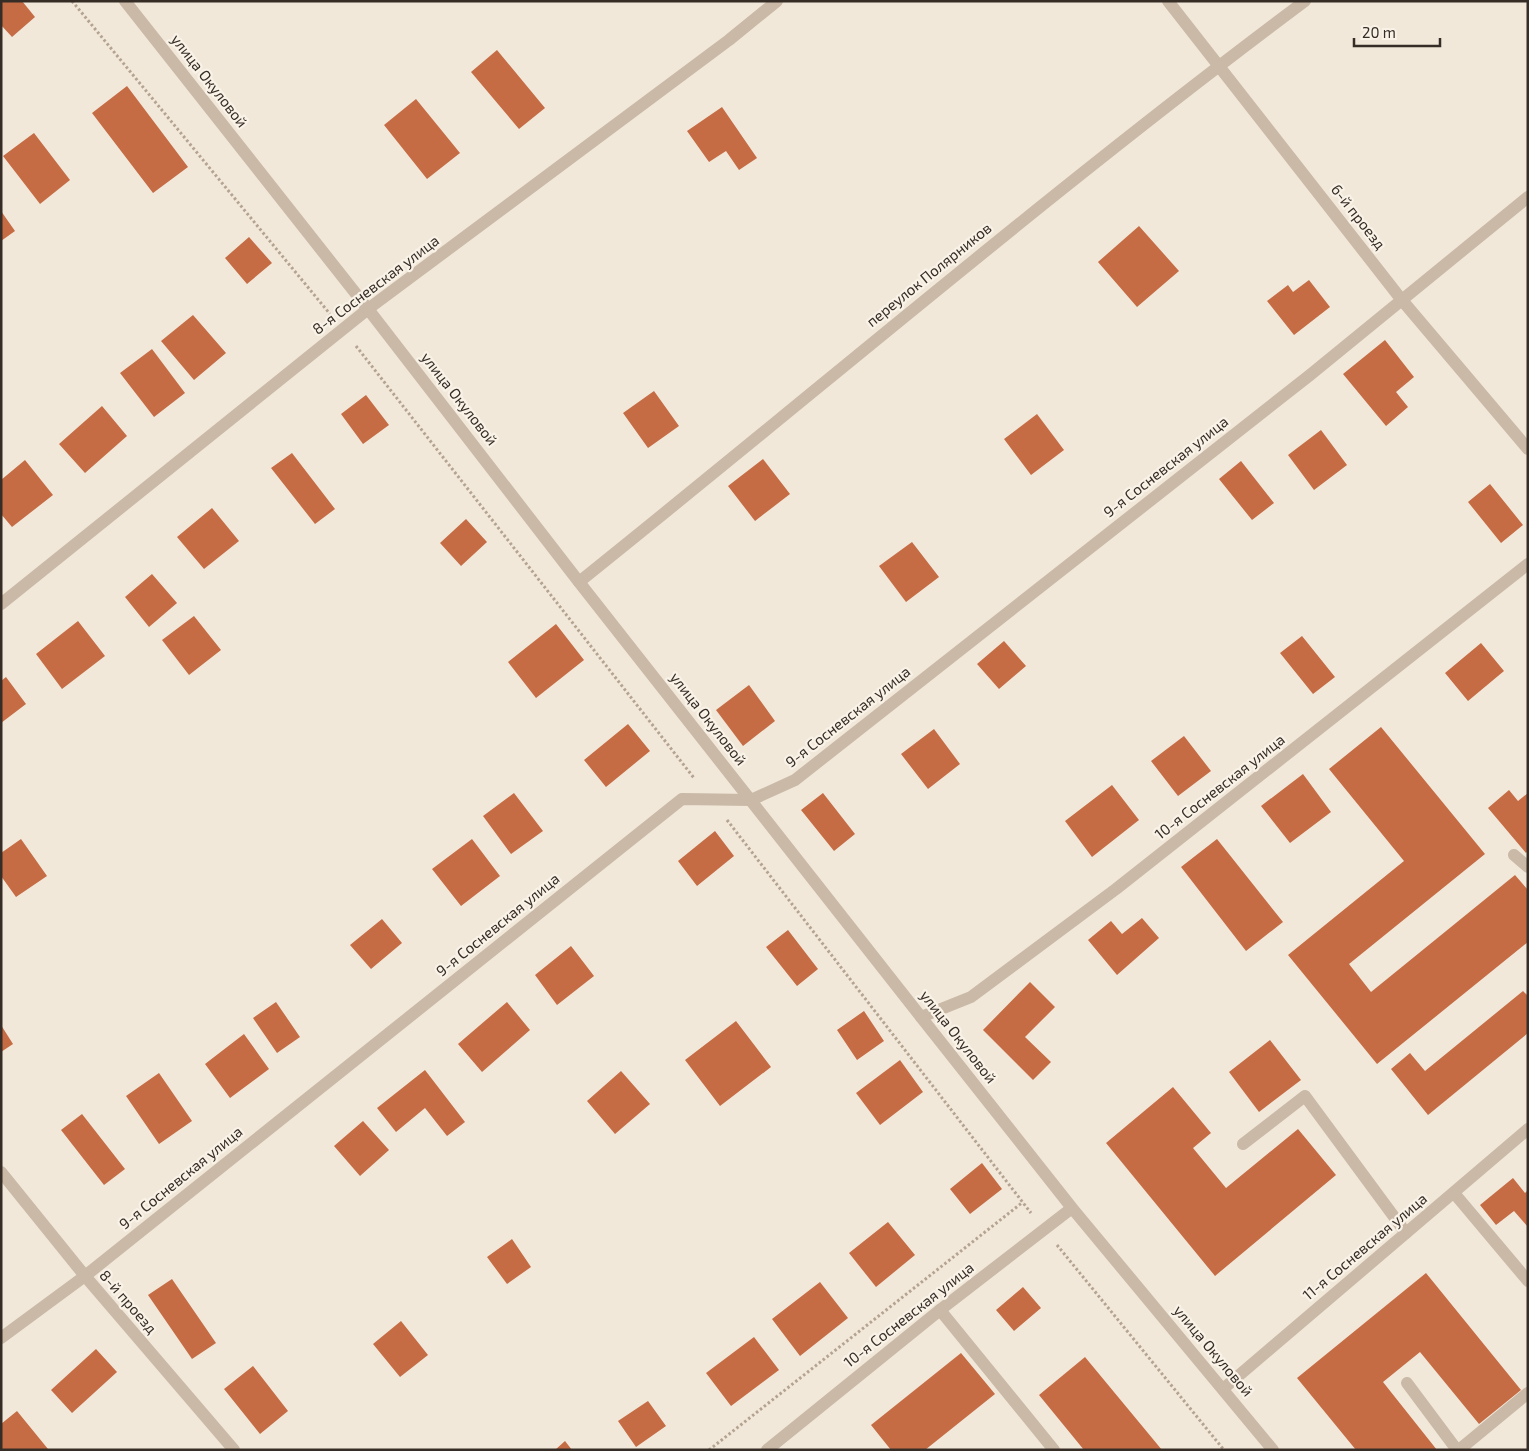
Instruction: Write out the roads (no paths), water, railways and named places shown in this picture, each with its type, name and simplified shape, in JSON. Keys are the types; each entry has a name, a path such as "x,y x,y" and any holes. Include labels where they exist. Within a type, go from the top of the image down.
{"street":[{"name":"улица Окуловой","path":"125,1 1072,1208 1273,1450"},
{"name":"8-я Сосневская улица","path":"1,604 368,309 730,40 777,1"},
{"name":"6-й проезд","path":"1168,1 1402,299 1528,449"},
{"name":"переулок Полярников","path":"579,582 882,333 1218,66 1305,1"},
{"name":"9-я Сосневская улица","path":"1,1338 85,1276 682,798 751,800 795,780 1310,375 1528,197"},
{"name":"10-я Сосневская улица","path":"921,1017 971,997 1116,889 1528,564"},
{"path":"1514,856 1528,867"},
{"path":"1243,1144 1305,1096 1406,1233"},
{"name":"11-я Сосневская улица","path":"1223,1389 1528,1129"},
{"name":"8-й проезд","path":"1,1172 85,1276 234,1450"},
{"path":"1454,1193 1528,1281"},
{"name":"10-я Сосневская улица","path":"767,1450 940,1310 1072,1208"},
{"path":"940,1310 1054,1450"},
{"path":"1407,1384 1458,1450 1528,1393"}]}
